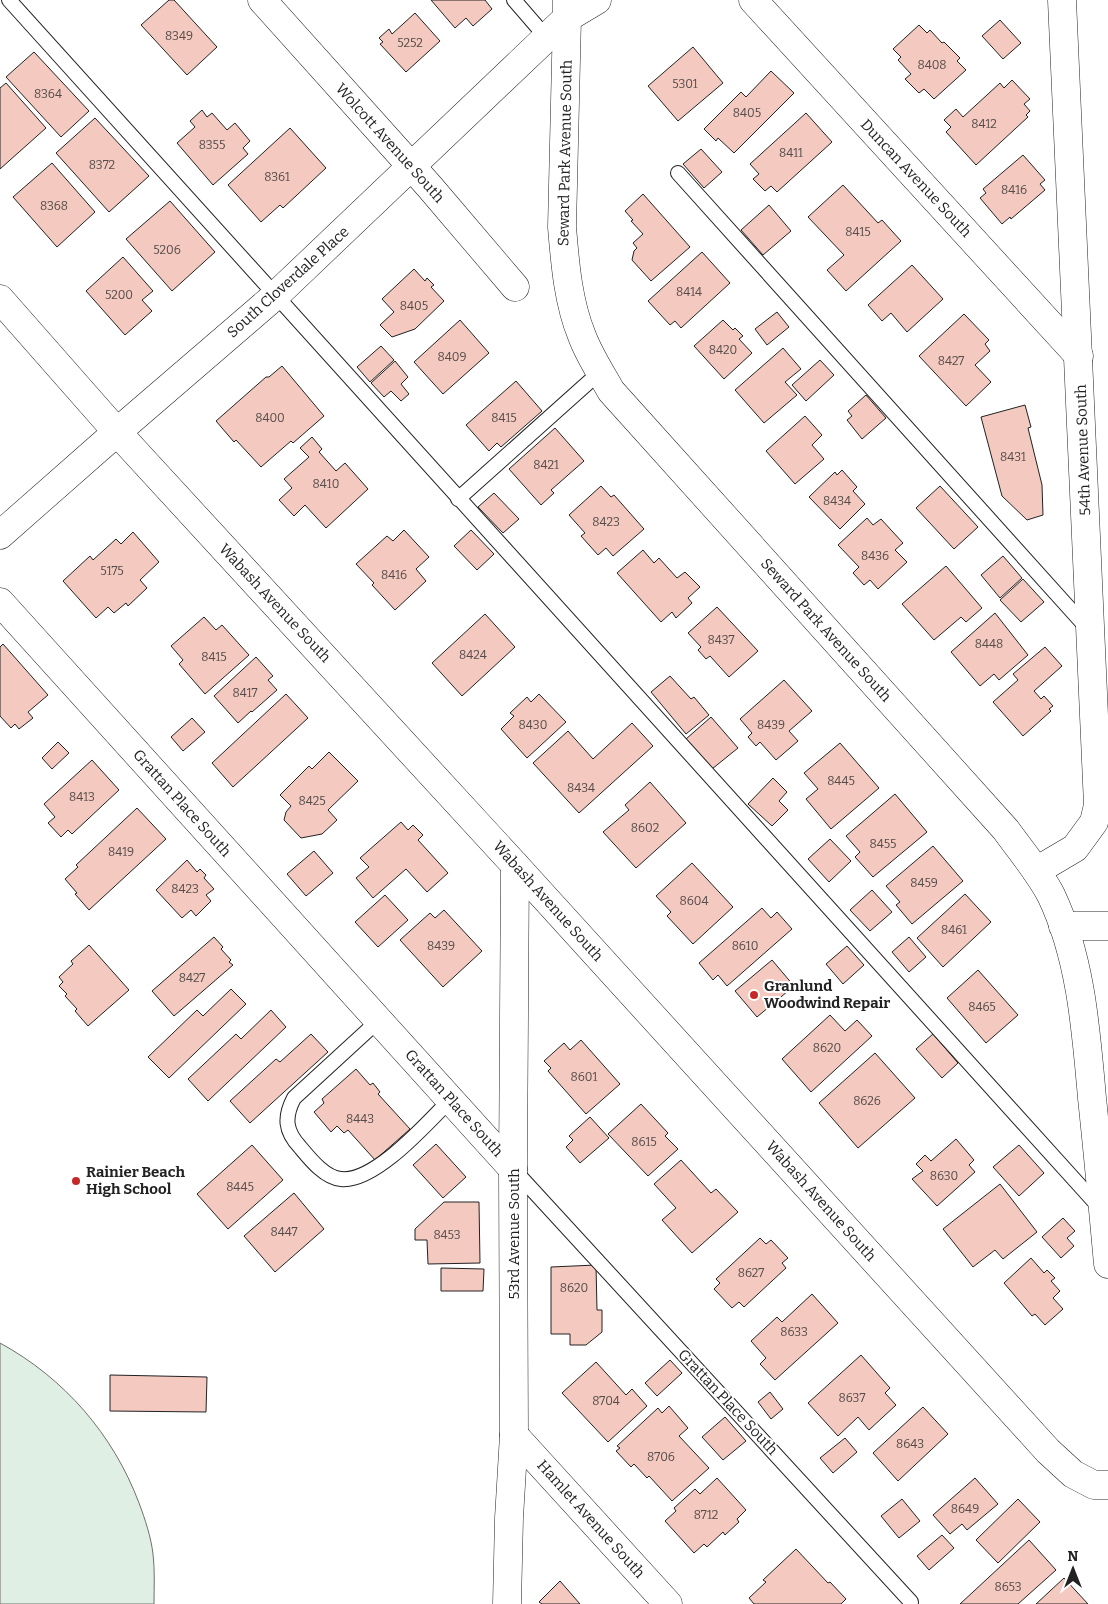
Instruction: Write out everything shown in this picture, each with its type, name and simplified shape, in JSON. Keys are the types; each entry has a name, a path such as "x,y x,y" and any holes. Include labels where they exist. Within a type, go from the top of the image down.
{"street":[{"name":"Wolcott Avenue South","path":"262,0 412,167 515,288"},
{"name":"South Cloverdale Place","path":"0,536 275,296 546,37 567,9 597,0"},
{"name":"Duncan Avenue South","path":"752,0 1079,356"},
{"name":"54th Avenue South","path":"1036,871 1075,848 1094,822 1098,805 1062,0"},
{"name":"Seward Park Avenue South","path":"567,9 562,226 571,301 582,336 610,391 1006,830 1051,895 1076,971 1079,989 1088,1052 1108,1264"},
{"name":"Wabash Avenue South","path":"0,300 117,432 515,865 1048,1451 1073,1474 1094,1485 1108,1486"},
{"name":"Grattan Place South","path":"0,602 513,1169"},
{"name":"53rd Avenue South","path":"507,1604 509,1518 514,1435 515,865"},
{"path":"1062,926 1108,926"},
{"name":"Hamlet Avenue South","path":"514,1435 668,1604"}],"lane":[{"path":"9,0 1104,1212"},
{"path":"514,0 546,37"},
{"path":"678,174 1090,632"},
{"path":"458,499 600,372"},
{"path":"379,1020 294,1098 288,1110 287,1123 290,1134 299,1146 325,1173 341,1180 358,1177 391,1157 451,1100"},
{"name":"Grattan Place South","path":"513,1169 911,1602"}],"green space":[{"path":"0,1343 45,1373 65,1391 84,1410 115,1454 128,1478 146,1522 154,1560 154,1604 0,1604"}],"building":[{"path":"169,0 174,0 217,47 187,75 141,25"},
{"path":"431,0 485,0 492,9 473,26 466,18 455,28"},
{"path":"415,13 440,41 406,72 380,44 383,42 379,38 389,29 392,34"},
{"path":"1000,20 1021,43 1003,59 982,36"},
{"path":"919,25 927,33 930,30 942,43 944,42 960,58 957,61 966,70 934,99 924,89 919,93 905,79 911,74 898,60 901,57 893,49"},
{"path":"693,47 723,83 678,121 648,86"},
{"path":"34,52 89,111 61,137 6,77"},
{"path":"771,71 794,93 734,153 718,138 716,141 704,129 741,92 746,97"},
{"path":"1012,80 1030,99 1024,104 1030,111 1026,115 1028,117 976,165 946,132 951,127 944,120 956,109 963,117 1000,83 1004,88"},
{"path":"6,83 46,128 0,169 0,88"},
{"path":"202,110 207,117 212,113 227,130 235,123 250,141 243,148 248,154 213,185 177,143 195,127 190,121"},
{"path":"806,113 832,142 777,192 771,186 765,191 753,179 759,174 750,164"},
{"path":"95,118 149,176 109,212 56,153"},
{"path":"290,128 326,168 283,208 280,205 261,222 228,185"},
{"path":"701,149 722,172 704,188 683,164"},
{"path":"1023,155 1045,180 1040,184 1045,190 1011,219 1010,217 1002,224 980,198 986,193 983,189"},
{"path":"52,163 95,212 57,247 13,197"},
{"path":"843,185 878,223 882,220 901,241 846,291 827,270 844,255 808,217"},
{"path":"643,194 690,247 651,281 632,260 634,251 637,248 633,243 643,234 625,211"},
{"path":"170,201 215,252 172,291 126,239"},
{"path":"769,205 791,231 763,255 741,230"},
{"path":"702,252 730,283 681,328 675,321 670,325 648,301"},
{"path":"123,257 153,291 142,300 152,311 125,335 86,291"},
{"path":"912,265 943,299 907,332 891,313 882,321 868,305"},
{"path":"414,269 425,281 427,278 434,285 431,287 444,301 415,329 392,337 380,325 394,312 382,299"},
{"path":"777,312 789,327 767,345 755,329"},
{"path":"964,314 989,340 985,344 990,351 975,365 991,382 966,406 919,356"},
{"path":"460,320 489,353 443,394 414,362"},
{"path":"723,320 733,330 735,328 743,336 739,339 752,353 724,379 694,346"},
{"path":"381,346 394,360 370,382 357,367"},
{"path":"783,348 801,369 785,382 797,395 764,423 735,390"},
{"path":"820,360 834,375 806,401 792,385"},
{"path":"395,361 408,377 401,384 409,394 401,401 391,391 384,397 371,383"},
{"path":"282,366 324,416 261,467 236,440 234,442 216,421 266,377 269,377"},
{"path":"516,381 542,411 501,447 497,443 489,451 466,425"},
{"path":"866,395 886,418 862,439 847,420 852,416 848,411"},
{"path":"1025,405 1031,427 1028,428 1042,485 1043,515 1027,520 1002,496 981,417"},
{"path":"805,416 822,435 812,445 824,459 795,484 766,451"},
{"path":"555,428 584,461 551,490 554,493 541,505 509,469"},
{"path":"312,437 322,449 319,452 336,471 345,463 368,489 326,528 305,505 294,516 279,500 292,488 284,479 309,457 300,448"},
{"path":"842,470 857,487 853,491 865,504 840,529 809,497 835,472 837,475"},
{"path":"601,486 611,497 614,495 644,529 613,556 606,548 598,555 581,536 585,533 569,515"},
{"path":"940,486 978,527 954,549 916,508"},
{"path":"494,493 519,519 503,533 478,507"},
{"path":"867,518 873,525 881,519 903,543 895,550 907,562 878,589 870,580 864,585 853,573 859,567 838,545"},
{"path":"404,530 429,557 416,569 426,581 395,610 356,564 387,536 393,541"},
{"path":"471,530 494,554 477,570 454,546"},
{"path":"133,532 159,562 140,580 147,588 128,606 126,603 114,613 108,607 96,618 63,581 90,556 93,560 116,539 121,544"},
{"path":"643,550 654,563 659,558 677,578 685,572 700,587 688,598 692,603 676,618 672,612 661,622 617,573"},
{"path":"1003,556 1022,578 1000,598 981,575"},
{"path":"946,566 982,608 966,622 961,617 934,640 902,604"},
{"path":"1023,579 1044,602 1021,622 1000,600"},
{"path":"717,607 758,651 729,677 710,656 706,659 698,650 701,647 688,633"},
{"path":"995,613 1028,655 999,680 994,674 980,686 951,652"},
{"path":"485,614 515,647 462,696 432,663"},
{"path":"204,617 216,630 222,625 249,655 205,694 179,664 183,660 171,646"},
{"path":"3,644 48,695 28,712 33,718 19,729 15,724 11,728 0,716 0,647"},
{"path":"1045,647 1062,666 1034,691 1041,699 1044,696 1053,706 1049,709 1051,711 1023,736 993,702 1018,680 1013,674"},
{"path":"256,657 273,676 268,680 277,690 238,723 214,696"},
{"path":"670,676 691,699 694,697 709,715 686,734 651,692"},
{"path":"784,680 812,711 789,731 798,741 776,760 760,742 756,746 748,737 752,733 740,719"},
{"path":"286,694 308,718 233,787 212,763"},
{"path":"539,694 566,722 527,758 501,729 514,716 510,713 527,697 531,702"},
{"path":"711,717 738,748 712,769 686,739"},
{"path":"192,718 205,732 183,751 171,737"},
{"path":"632,723 653,746 579,813 533,763 568,731 593,759"},
{"path":"58,742 69,753 52,769 42,758"},
{"path":"840,743 879,788 831,829 806,799 818,789 804,773"},
{"path":"329,752 358,781 328,810 337,820 322,834 301,838 284,820 286,812 291,806 280,795 309,766 312,769"},
{"path":"92,760 119,790 72,834 68,830 61,837 48,823 55,817 44,804"},
{"path":"773,778 787,792 779,801 788,810 772,826 748,804"},
{"path":"650,782 686,823 636,868 603,832 629,810 625,805"},
{"path":"895,794 927,832 873,877 855,857 860,852 846,836"},
{"path":"137,808 166,839 89,910 65,879 78,867 76,865"},
{"path":"401,822 408,830 413,825 423,835 418,840 448,873 427,892 406,869 373,898 356,878 369,867 360,858"},
{"path":"830,839 851,861 829,882 808,859"},
{"path":"933,846 963,881 912,924 896,905 900,902 886,886"},
{"path":"314,851 333,873 306,896 287,874"},
{"path":"187,860 197,872 200,869 206,875 204,878 214,889 206,895 211,901 196,916 191,910 182,918 156,890"},
{"path":"692,863 733,907 693,944 667,916 671,912 656,896"},
{"path":"872,890 892,912 870,931 850,910"},
{"path":"965,894 991,922 943,967 917,938"},
{"path":"385,895 408,920 378,947 355,922"},
{"path":"762,908 771,918 777,912 792,929 727,986 718,975 713,980 699,963"},
{"path":"444,910 482,951 443,987 400,940 430,913 435,918"},
{"path":"214,937 223,947 221,949 233,965 174,1016 152,991"},
{"path":"909,937 926,957 909,972 892,952"},
{"path":"89,945 129,990 88,1026 75,1011 77,1009 65,996 67,994 59,986 63,982 59,977 73,964 71,961"},
{"path":"847,946 864,965 843,984 826,964"},
{"path":"772,960 794,986 757,1017 735,991"},
{"path":"978,970 1018,1015 986,1043 947,998"},
{"path":"231,989 246,1004 169,1078 148,1057 197,1010 203,1016"},
{"path":"271,1010 286,1027 208,1101 188,1079 236,1034 241,1039"},
{"path":"830,1015 845,1031 857,1020 872,1036 811,1092 782,1059"},
{"path":"311,1034 328,1052 250,1123 230,1101 276,1059 280,1062"},
{"path":"933,1034 958,1063 942,1078 916,1049"},
{"path":"581,1040 620,1084 586,1114 548,1071 551,1068 544,1061 564,1043 570,1050"},
{"path":"875,1053 915,1098 858,1148 819,1103"},
{"path":"356,1069 370,1085 373,1083 380,1092 378,1094 410,1129 375,1160 348,1130 344,1133 337,1126 331,1132 314,1112 324,1103 322,1099"},
{"path":"641,1104 668,1133 665,1136 678,1149 648,1176 608,1134"},
{"path":"590,1117 609,1138 580,1163 566,1147 573,1140 569,1136"},
{"path":"956,1139 974,1160 969,1165 975,1172 937,1206 912,1179 923,1171 916,1164 925,1155 931,1161"},
{"path":"436,1144 466,1177 443,1198 413,1165"},
{"path":"252,1145 283,1180 228,1229 197,1194"},
{"path":"1019,1145 1044,1173 1019,1196 993,1167"},
{"path":"681,1160 711,1193 716,1189 738,1212 692,1253 662,1220 676,1208 654,1184"},
{"path":"1000,1184 1037,1232 1003,1259 995,1250 973,1267 943,1229"},
{"path":"294,1193 324,1229 275,1272 244,1236"},
{"path":"444,1202 479,1202 480,1263 428,1264 427,1240 415,1240 415,1229"},
{"path":"1063,1218 1075,1231 1067,1238 1074,1246 1061,1258 1042,1237"},
{"path":"760,1238 766,1244 771,1240 788,1258 782,1263 786,1268 744,1307 739,1302 732,1308 714,1289 720,1283 716,1279"},
{"path":"1031,1258 1044,1273 1047,1270 1055,1278 1051,1281 1060,1291 1053,1298 1063,1309 1045,1325 1035,1314 1032,1316 1004,1283"},
{"path":"596,1265 597,1310 602,1310 602,1332 586,1345 570,1345 570,1334 551,1334 551,1267"},
{"path":"441,1268 484,1269 483,1291 441,1291"},
{"path":"812,1294 838,1323 775,1380 760,1364 766,1358 751,1341 777,1317 782,1322"},
{"path":"861,1355 890,1388 885,1393 896,1405 869,1430 858,1417 838,1436 808,1403"},
{"path":"670,1360 682,1373 657,1396 645,1383"},
{"path":"596,1362 626,1395 632,1389 647,1406 608,1442 562,1393"},
{"path":"110,1375 207,1377 206,1412 110,1411"},
{"path":"770,1392 783,1409 771,1419 758,1402"},
{"path":"669,1406 688,1428 679,1436 709,1468 672,1501 649,1476 647,1478 634,1464 631,1467 616,1451 620,1448 617,1446 658,1408 662,1413"},
{"path":"923,1407 948,1434 898,1481 873,1453"},
{"path":"725,1417 746,1441 723,1460 702,1437"},
{"path":"845,1438 857,1452 833,1473 820,1458"},
{"path":"717,1478 746,1510 737,1519 739,1522 725,1535 723,1532 707,1547 704,1544 694,1553 665,1521 676,1511 674,1508 695,1489 700,1494"},
{"path":"975,1478 998,1504 967,1530 962,1524 950,1534 933,1515"},
{"path":"902,1499 920,1521 899,1538 881,1516"},
{"path":"1018,1499 1040,1522 998,1563 976,1540"},
{"path":"942,1535 954,1548 929,1570 917,1556"},
{"path":"1029,1540 1056,1570 1018,1604 960,1604"},
{"path":"796,1549 846,1599 841,1604 754,1604 749,1598 766,1582 763,1580"},
{"path":"1064,1578 1088,1604 1036,1604"},
{"path":"560,1581 580,1604 542,1604 539,1602"}],"place":[{"name":"Granlund Woodwind Repair","path":"754,995"},
{"name":"Rainier Beach High School","path":"76,1181"}]}
